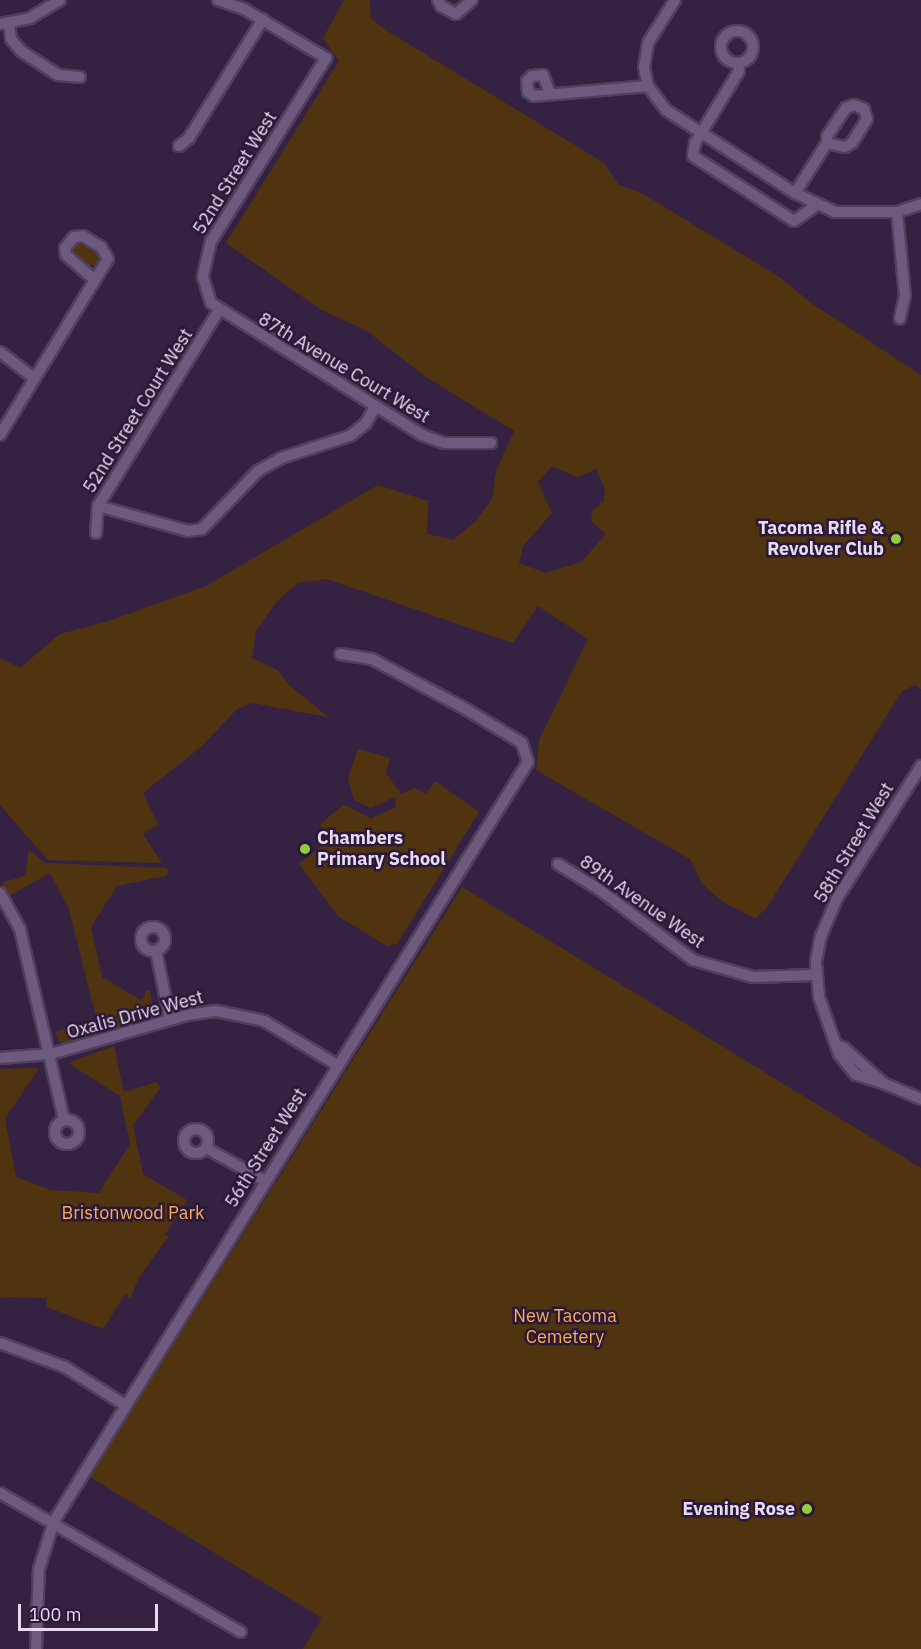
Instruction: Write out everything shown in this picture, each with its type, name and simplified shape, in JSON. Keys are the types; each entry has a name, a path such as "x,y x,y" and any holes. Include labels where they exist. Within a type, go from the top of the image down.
{"street":[{"path":"60,0 30,18 4,24 11,39 21,51 58,75 80,77"},
{"path":"179,146 189,138 263,19 218,0"},
{"path":"438,0 441,6 456,14 472,0"},
{"path":"675,0 648,43 645,71 648,86 666,110 817,205 845,215 897,212 921,204"},
{"name":"52nd Street West","path":"219,310 205,288 206,251 326,58 263,19"},
{"path":"738,63 739,71 692,149 693,156 779,213 799,220 817,205"},
{"path":"550,93 648,86"},
{"path":"795,193 827,143"},
{"path":"897,212 904,296 900,318"},
{"path":"0,435 95,280 108,254 83,236 74,237 64,248 66,255 95,280"},
{"name":"87th Avenue Court West","path":"219,310 432,440 491,442"},
{"name":"52nd Street Court West","path":"96,532 98,506 219,310"},
{"path":"0,352 34,378"},
{"path":"98,506 188,531 202,529 258,471 281,458 350,436 366,423 375,407"},
{"name":"56th Street West","path":"36,1649 39,1569 54,1521 526,766 529,756 522,743 372,659 340,654"},
{"name":"58th Street West","path":"815,975 819,942 830,912 921,766"},
{"name":"89th Avenue West","path":"558,864 606,894 693,960 753,977 815,975"},
{"path":"0,893 16,918 51,1054 64,1120"},
{"path":"156,951 170,1020"},
{"path":"815,975 842,1059 856,1075 883,1083 921,1099"},
{"name":"Oxalis Drive West","path":"0,1058 51,1054 170,1020 207,1012 246,1015 273,1025 338,1065"},
{"path":"206,1148 265,1181"},
{"path":"0,1343 65,1367 125,1405"},
{"path":"0,1493 54,1521 241,1632"}],"green space":[{"path":"344,0 370,0 371,19 389,32 604,163 619,185 643,194 781,278 811,303 921,375 921,689 915,685 902,691 766,909 755,918 723,902 702,884 690,859 536,770 539,740 588,639 538,606 513,643 327,579 298,583 278,600 256,631 252,658 278,670 289,685 328,717 252,703 237,709 202,746 143,793 158,824 143,834 162,863 48,860 0,805 0,658 20,668 60,634 109,621 206,586 378,485 428,501 427,534 453,540 476,521 492,499 496,472 514,431 426,377 367,331 320,309 226,243 339,61 323,38","holes":["552,466 577,477 596,469 605,489 604,501 592,511 591,521 606,534 581,562 546,573 519,563 523,546 552,513 538,482"]},
{"path":"75,243 82,243 98,252 101,258 98,265 89,265 72,255"},
{"path":"358,749 390,758 386,773 401,794 415,788 426,794 435,781 479,812 397,944 387,946 338,916 299,864 331,839 320,824 344,805 371,818 396,807 395,797 371,808 354,800 348,778"},
{"path":"29,850 45,863 166,868 169,872 165,876 117,886 91,927 102,977 142,1001 147,990 150,991 154,1016 64,1044 59,1041 55,1032 97,1021 69,909 50,873 9,896 1,883 25,876"},
{"name":"New Tacoma Cemetery","path":"462,887 921,1168 921,1649 303,1649 322,1618 90,1477"},
{"name":"Bristonwood Park","path":"114,1046 124,1092 157,1082 160,1088 133,1125 143,1174 187,1200 165,1235 169,1236 139,1277 130,1299 126,1293 103,1329 47,1307 46,1298 0,1297 0,1069 39,1068 5,1119 16,1177 51,1190 99,1193 130,1144 120,1096 68,1063"}],"place":[{"name":"Tacoma Rifle & Revolver Club","path":"896,539"},
{"name":"Chambers Primary School","path":"305,849"},
{"name":"Evening Rose","path":"807,1509"}]}
